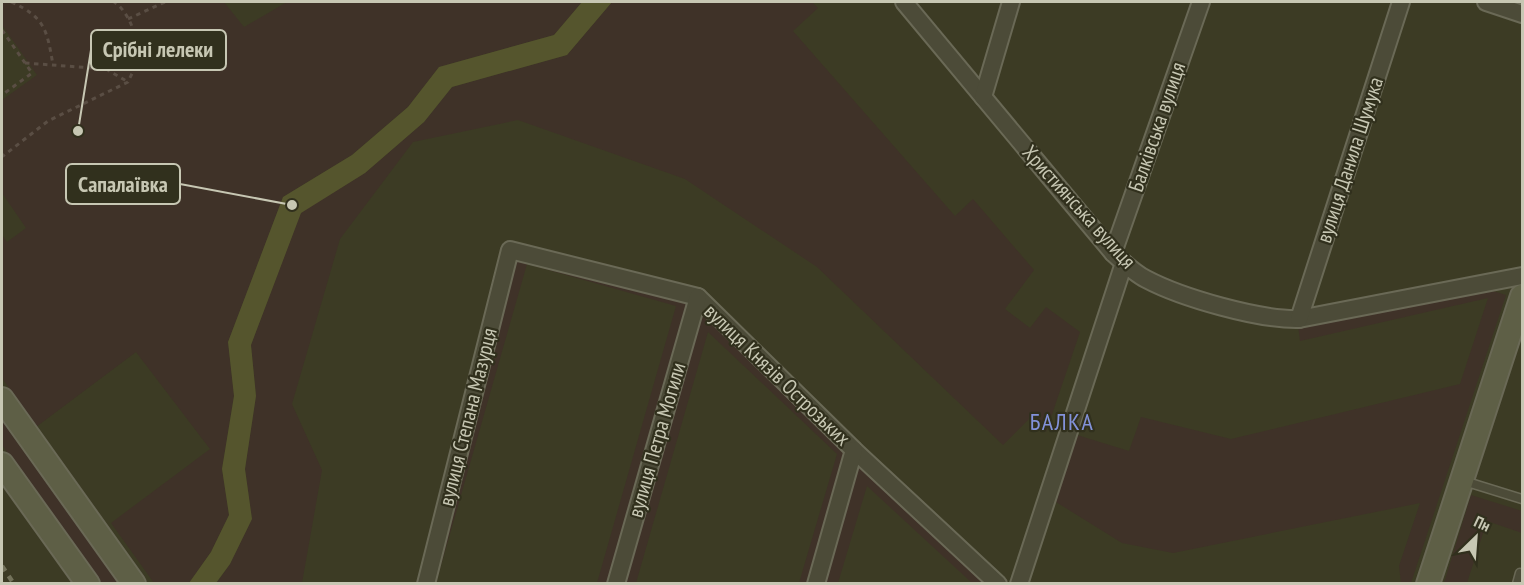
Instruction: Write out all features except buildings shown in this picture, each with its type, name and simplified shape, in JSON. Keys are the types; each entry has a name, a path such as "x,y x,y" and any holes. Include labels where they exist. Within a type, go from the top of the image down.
{"street":[{"name":"Християнська вулиця","path":"904,2 1119,258 1144,279 1165,288 1256,316 1299,319 1522,276"},
{"path":"982,97 1011,2"},
{"name":"Балківська вулиця","path":"1019,584 1119,258 1201,2"},
{"name":"вулиця Данила Шумука","path":"1299,319 1401,2"},
{"path":"1486,2 1522,14"},
{"name":"вулиця Князів Острозьких","path":"510,250 698,297 854,450 998,584"},
{"name":"вулиця Степана Мазурця","path":"426,584 510,250"},
{"path":"1428,584 1522,296"},
{"name":"вулиця Петра Могили","path":"616,584 698,297"},
{"path":"2,399 134,584"},
{"path":"816,584 854,450"},
{"path":"2,464 88,584"}],"lane":[{"path":"1463,481 1522,499"},
{"path":"1517,584 1520,573"}],"path":[{"path":"11,2 38,17 48,35 53,65"},
{"path":"2,154 3,156 48,121 128,82 138,57 134,32 123,7 114,2"},
{"path":"128,19 165,2"},
{"path":"2,30 32,74 2,95"},
{"path":"25,63 106,69 128,82"}],"shaded area":[{"path":"2,2 224,2 244,27 287,2 582,2 554,35 439,67 408,107 352,155 283,197 228,342 234,395 222,469 229,515 211,552 189,583 154,583 111,523 210,449 136,352 36,427 2,378 2,235 7,242 26,228 2,193 2,100 37,75 2,25"},
{"path":"582,2 612,2 567,55 452,87 424,122 365,173 301,213 251,345 256,396 245,469 252,519 230,564 216,583 189,583 211,552 229,515 222,469 234,396 228,342 283,197 352,155 408,107 439,67 554,35"},
{"path":"612,2 812,2 818,8 793,31 955,216 973,199 1034,270 1005,309 1030,328 1046,307 1080,332 1046,432 1029,419 1003,445 817,267 685,179 518,120 413,142 340,239 292,404 322,470 302,583 216,584 230,564 252,519 245,469 256,396 251,345 301,212 365,173 424,122 452,87 567,55"},
{"path":"515,259 690,302 610,583 597,583 676,306 527,264 436,583 433,584"},
{"path":"1490,290 1506,295 1411,583 1401,583 1399,566 1420,503 1173,553 1122,543 1056,502 1077,435 1129,451 1141,417 1231,439 1460,384 1488,298 1300,341 1298,325"},
{"path":"700,310 847,453 810,583 799,583 837,454 708,332 636,583 622,584"},
{"path":"2,421 118,583 101,583 2,445"},
{"path":"857,462 988,583 972,583 867,486 838,583 823,584"},
{"path":"1471,495 1522,511 1522,533 1487,521 1467,583 1444,583"}],"railway":[{"path":"2,566 14,584"}],"place":[{"name":"Срібні лелеки","path":"78,131"},
{"name":"Сапалаївка","path":"292,205"}],"district":[{"name":"БАЛКА","path":"1062,422"}]}
